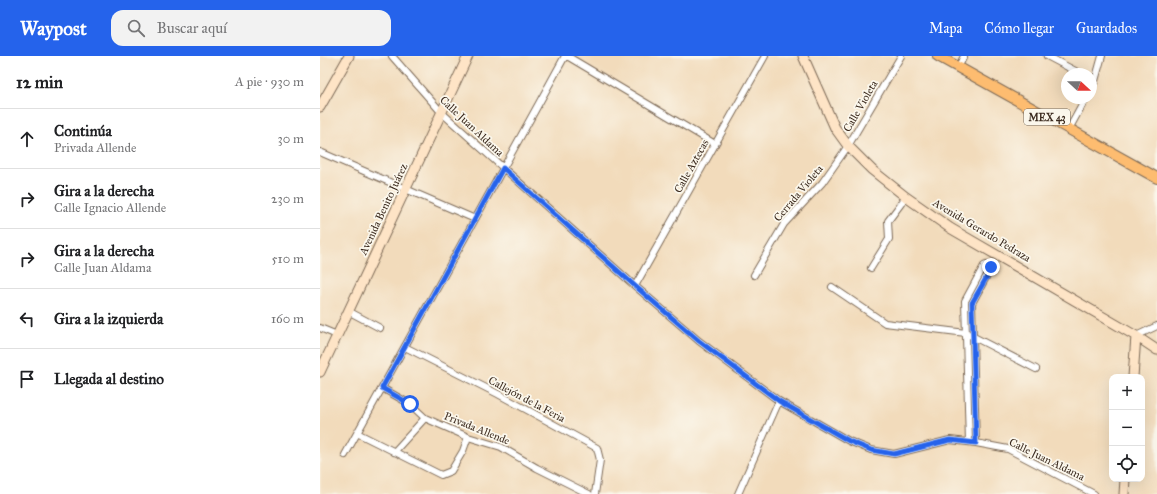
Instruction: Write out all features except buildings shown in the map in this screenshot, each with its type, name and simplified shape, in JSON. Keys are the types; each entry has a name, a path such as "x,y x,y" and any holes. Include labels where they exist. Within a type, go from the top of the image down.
{"main road":[{"name":"MEX 43","path":"938,56 1157,178"}],"street":[{"path":"320,107 349,56"},
{"name":"Calle Juan Aldama","path":"392,56 442,113 635,286 699,341 779,401 849,441 871,450 894,454 950,440 972,442 1008,449 1094,494"},
{"name":"Avenida Benito Juárez","path":"320,372 468,56"},
{"path":"345,456 566,56 715,144"},
{"name":"Calle Aztecas","path":"635,286 765,56"},
{"name":"Avenida Gerardo Pedraza","path":"803,56 835,128 848,146 872,170 906,197 950,228 1136,336 1157,350"},
{"name":"Calle Violeta","path":"848,146 901,56"},
{"path":"958,68 964,56"},
{"path":"1047,56 1070,68"},
{"path":"1097,69 1102,56"},
{"path":"1069,129 1083,104"},
{"name":"Cerrada Violeta","path":"754,274 784,224 822,183 848,146"},
{"path":"320,152 475,219"},
{"path":"871,268 889,239 888,221 906,197"},
{"path":"986,265 992,268 972,303 972,442 965,302 984,266 986,265"},
{"path":"832,287 885,323 966,333 973,338 1036,369"},
{"path":"348,311 380,328"},
{"path":"1132,374 1136,336 1157,326"},
{"path":"320,328 338,335"},
{"name":"Callejón de la Feria","path":"405,347 498,394 597,448 600,460 595,494"},
{"name":"Privada Allende","path":"382,388 410,404 425,418 468,437 501,447 537,468 589,494"},
{"path":"738,494 779,401"},
{"path":"394,452 425,418"},
{"path":"357,433 441,475 451,471 463,451 468,437"},
{"path":"1124,494 1125,482"}],"route":[{"path":"410,404 382,388 503,168 699,341 779,401 849,441 871,450 894,454 950,440 976,443 972,303 992,268 991,267"}]}
